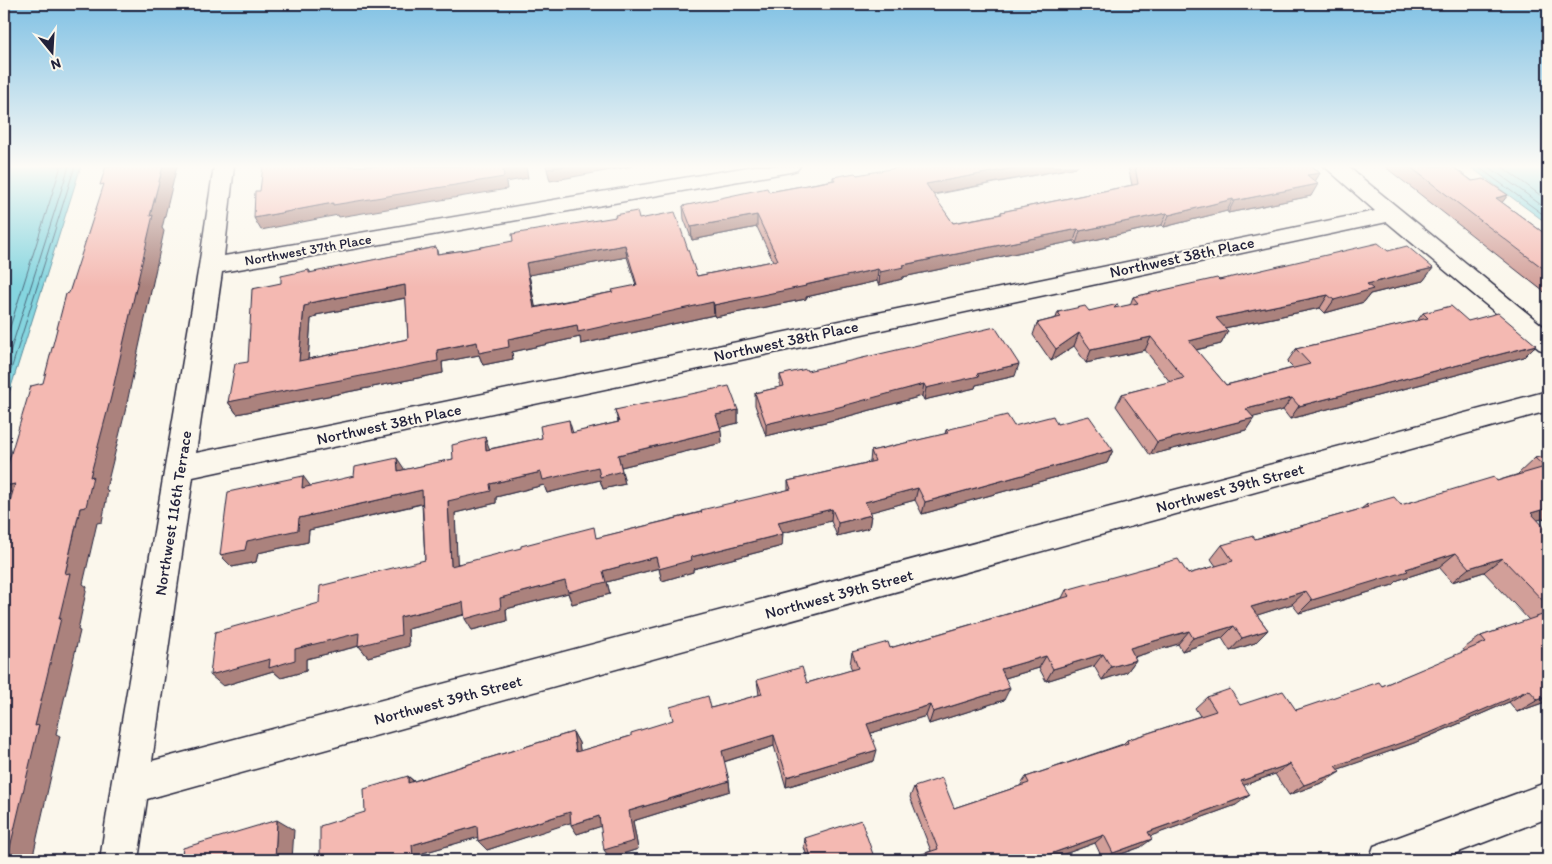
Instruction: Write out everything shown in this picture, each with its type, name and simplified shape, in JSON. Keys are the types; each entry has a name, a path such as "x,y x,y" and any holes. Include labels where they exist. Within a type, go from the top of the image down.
{"street":[{"name":"Northwest 116th Terrace","path":"119,860 219,206"},
{"name":"Northwest 37th Place","path":"211,266 557,206"},
{"path":"1382,206 1548,343"},
{"name":"Northwest 38th Place","path":"180,468 1391,214"},
{"name":"Northwest 39th Street","path":"129,786 1548,401"},
{"path":"1388,860 1548,800"}],"water":[{"path":"4,206 68,206 4,409"},
{"path":"1524,206 1548,206 1548,224"}],"building":[{"path":"97,206 153,206 150,216 153,215 111,397 90,477 93,476 86,507 80,508 65,574 70,573 35,726 39,725 7,860 4,860 4,522 15,484 4,486 4,477 31,386 43,383 66,294 69,293"},
{"path":"254,206 316,206 254,218"},
{"path":"683,206 941,206 953,223 1002,214 1001,212 1029,206 1204,206 1169,215 1167,213 1080,231 1078,229 903,265 904,267 880,272 878,269 714,305 713,302 578,332 577,325 508,339 509,347 479,353 477,342 437,350 438,361 228,402 235,364 248,362 252,289 281,283 281,276 309,270 309,273 436,247 437,254 466,250 513,241 512,234 616,217 615,215 637,211 639,219 675,212 697,276 778,260 757,215 691,227","holes":["625,245 637,285 612,290 613,292 534,308 526,263","405,285 408,339 299,361 304,306 309,305 309,303"]},
{"path":"1462,206 1507,206 1548,236 1548,272"},
{"path":"1378,243 1388,251 1407,246 1433,268 1367,284 1373,289 1334,300 1328,295 1216,318 1228,331 1189,341 1226,385 1310,364 1296,349 1428,318 1423,313 1451,306 1468,321 1498,313 1536,345 1299,406 1292,398 1246,409 1254,418 1157,442 1122,394 1184,378 1151,337 1091,350 1079,333 1056,349 1037,323 1061,317 1058,312 1085,306 1089,311 1118,304 1114,308 1138,303 1133,297 1217,278 1219,280"},
{"path":"995,327 1019,364 977,374 979,376 926,388 924,384 766,424 755,393 784,386 780,375 806,369 807,371"},
{"path":"729,386 738,410 716,415 721,430 618,455 622,471 600,477 598,467 543,480 541,472 490,484 491,491 448,501 451,566 594,527 596,538 702,512 701,510 791,489 788,481 875,461 871,451 948,433 946,430 1007,415 1014,426 1053,416 1057,424 1089,416 1113,450 925,502 918,488 865,502 871,515 838,523 832,509 778,522 783,534 691,557 692,560 659,569 656,557 603,571 606,582 568,592 565,581 500,598 501,609 465,619 463,602 400,617 401,635 358,646 359,633 295,649 295,660 269,668 270,659 210,675 215,632 319,603 320,586 425,560 422,490 299,518 298,530 247,541 245,550 220,555 228,492 303,476 302,488 354,476 355,467 397,458 398,471 453,459 452,445 485,437 486,450 542,438 540,426 569,420 571,433 619,422 615,410"},
{"path":"1548,455 1548,508 1531,513 1548,531 1548,606 1502,558 1469,568 1456,553 1406,569 1408,571 1312,600 1306,591 1251,607 1268,630 1242,638 1234,626 1193,638 1189,631 1130,648 1136,660 1111,667 1103,654 1053,669 1046,656 1001,669 1010,688 933,712 930,705 867,724 877,750 787,777 774,735 722,751 729,781 629,811 634,841 604,850 599,816 571,825 570,812 478,841 477,826 412,845 413,857 404,860 320,860 320,826 365,812 364,789 408,776 408,783 573,732 576,752 631,736 631,733 673,720 670,707 708,696 711,708 762,694 757,680 802,667 807,683 858,668 852,652 888,642 890,648 1070,596 1066,590 1178,559 1188,574 1233,561 1222,545 1253,536 1255,539 1368,507 1366,505 1394,497 1401,505 1494,477 1497,481 1545,467 1535,458"},
{"path":"1548,613 1548,696 1538,700 1529,690 1432,732 1335,766 1340,772 1304,785 1290,764 1241,781 1250,795 1148,832 1152,839 1113,853 1104,835 1033,860 905,860 938,849 914,787 942,778 954,808 1029,783 1026,777 1128,743 1127,740 1216,711 1207,697 1230,689 1240,705 1283,691 1296,710 1379,682 1382,686 1486,642 1481,636"},
{"path":"277,820 275,860 181,860 183,848"},
{"path":"861,820 875,860 812,860 805,838"}]}
